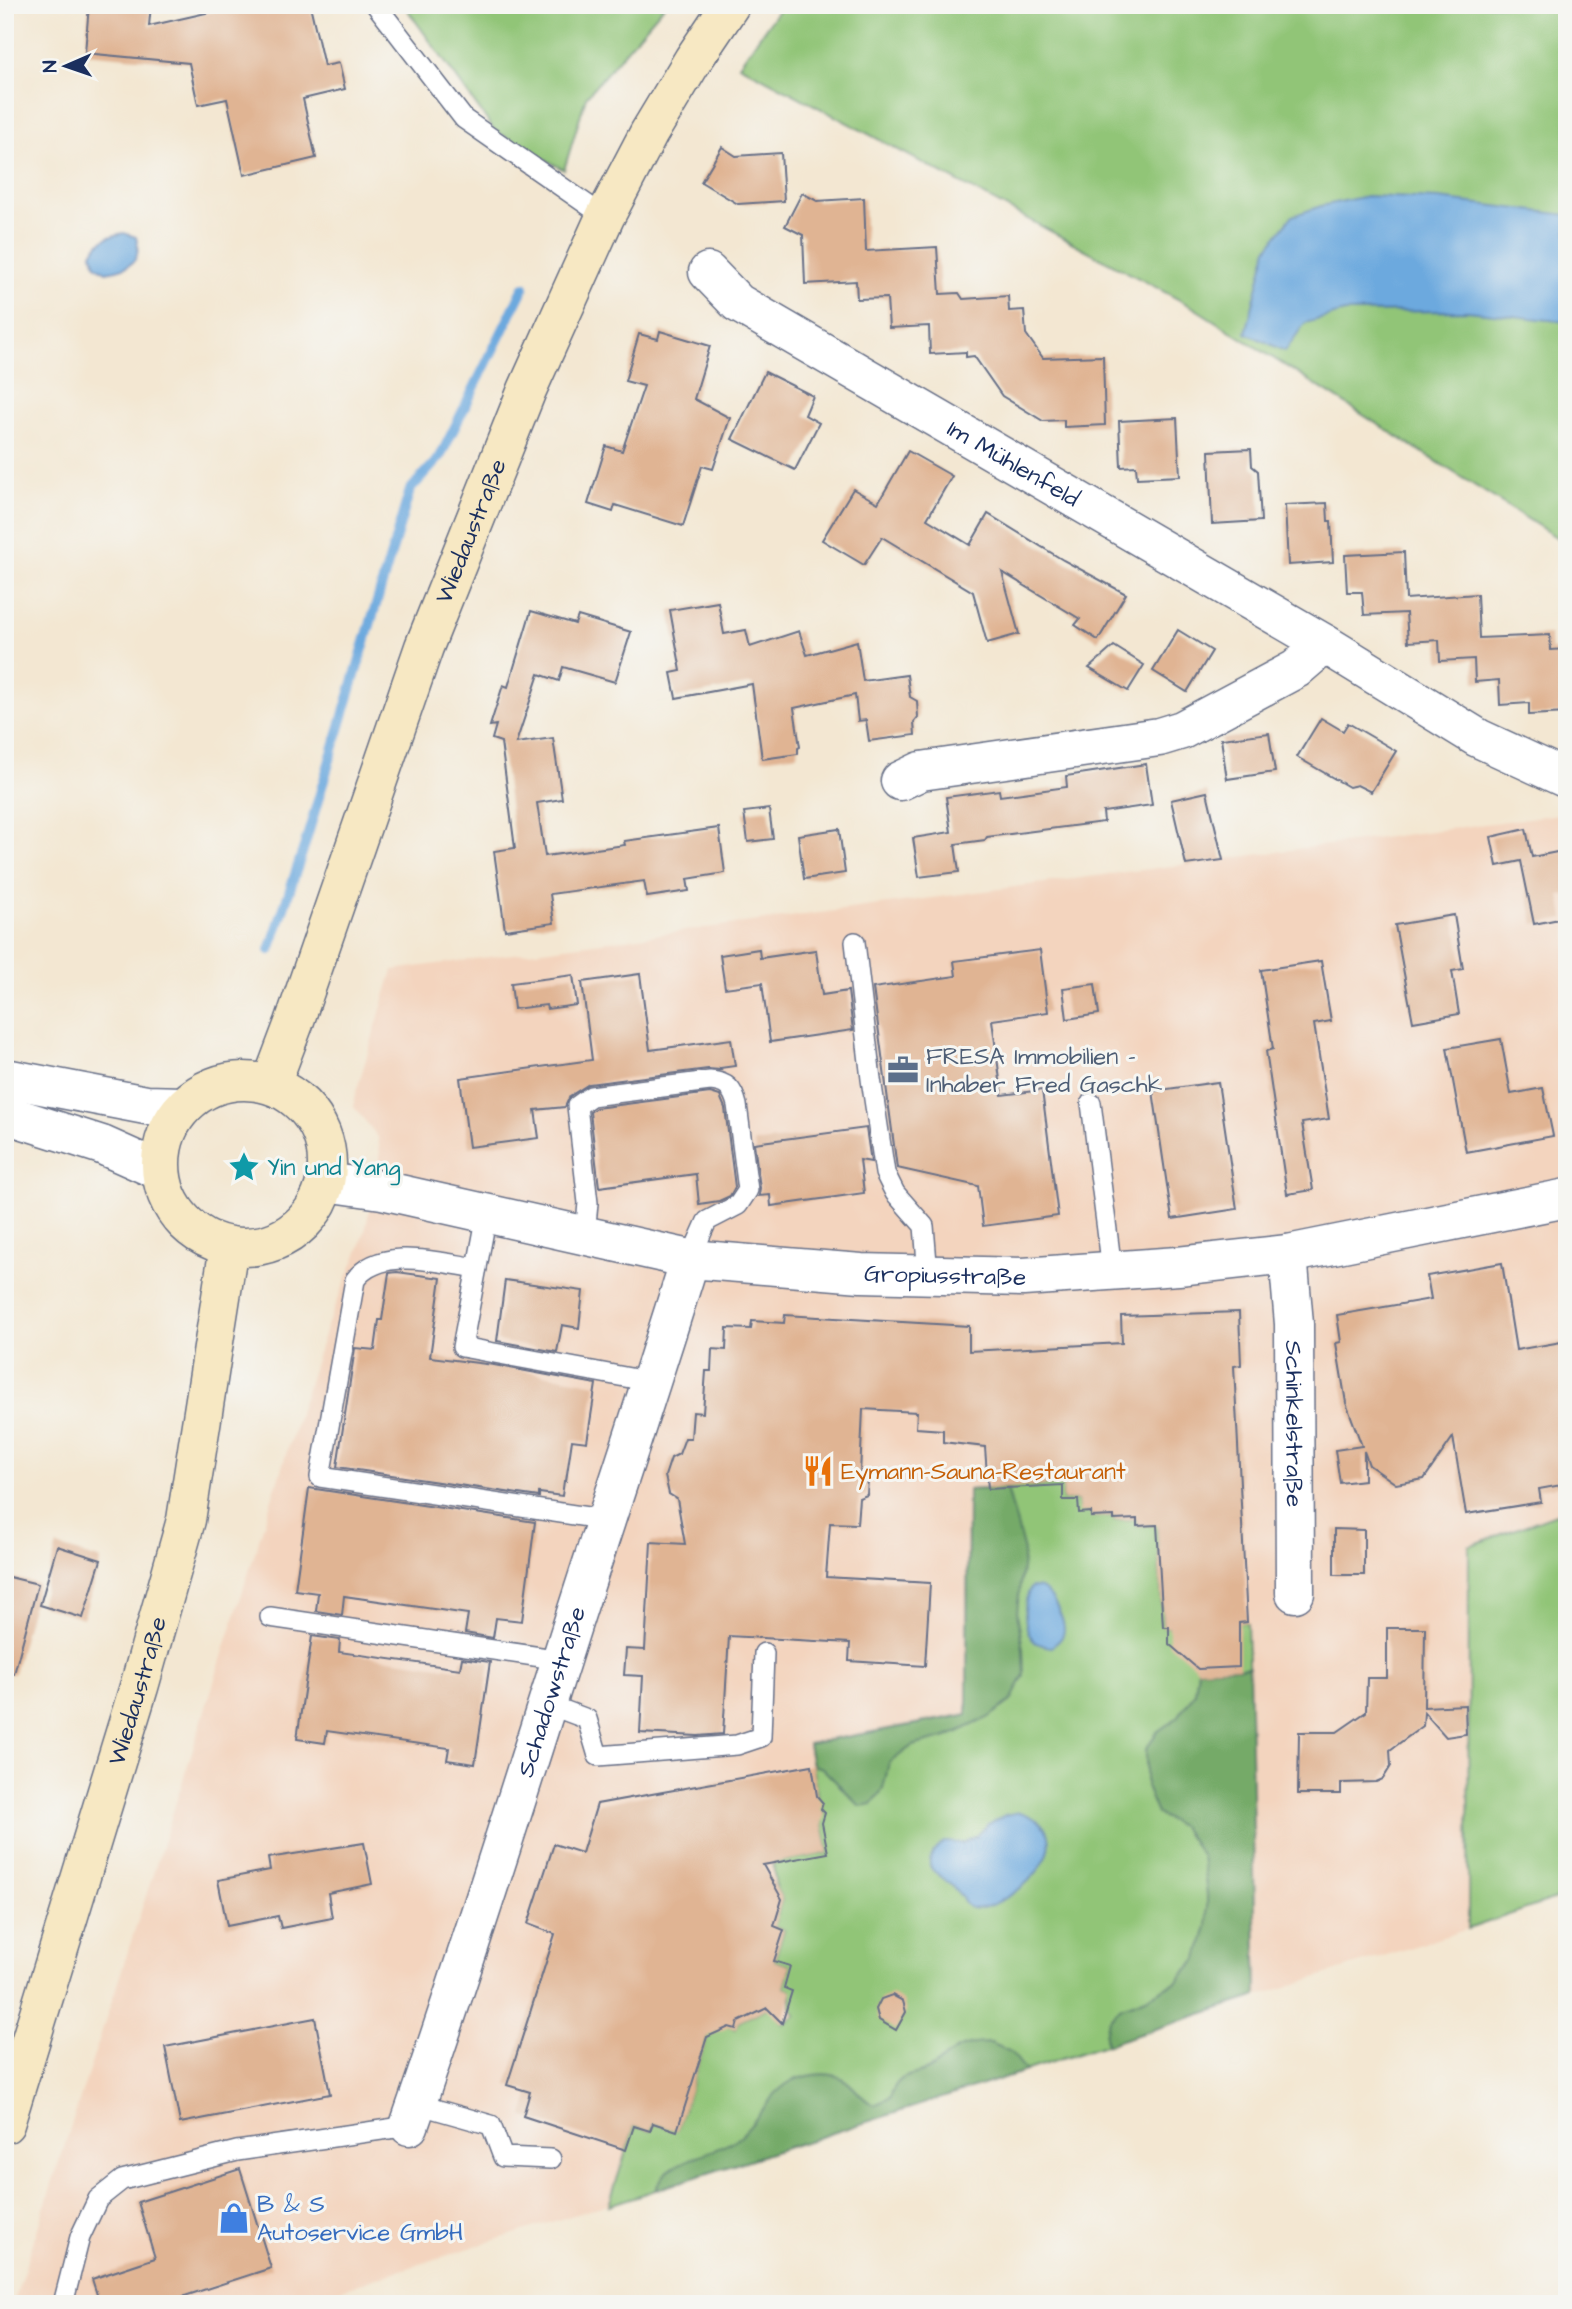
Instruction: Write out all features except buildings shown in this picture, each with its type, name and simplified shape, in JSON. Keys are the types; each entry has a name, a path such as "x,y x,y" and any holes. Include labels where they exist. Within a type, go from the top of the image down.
{"main road":[{"name":"Wiedaustraße","path":"271,1084 424,647 527,390 605,217 649,133 730,5"},
{"path":"233,1080 271,1084 293,1096 310,1112 322,1134 327,1158 326,1182 316,1206 300,1226 279,1240 255,1247 229,1246 204,1237 182,1220 167,1197 160,1171 163,1143 183,1106 198,1094 233,1080"},
{"name":"Wiedaustraße","path":"5,2124 139,1687 186,1520 229,1246"}],"street":[{"name":"Im Mühlenfeld","path":"708,272 738,303 1478,737 1567,779"},
{"path":"900,781 921,771 1159,737 1182,730 1296,669 1325,645"},
{"path":"5,1078 146,1105 183,1106"},
{"path":"5,1114 102,1145 160,1171"},
{"name":"Gropiusstraße","path":"326,1182 382,1190 690,1259 861,1273 1023,1277 1288,1254 1567,1198"},
{"name":"Schinkelstraße","path":"1288,1254 1294,1324 1295,1593"},
{"name":"Schadowstraße","path":"413,2115 452,2003 690,1259"}],"lane":[{"path":"376,5 464,119 605,217"},
{"path":"855,942 871,1079 886,1173 895,1193 924,1226 928,1275"},
{"path":"585,1235 588,1203 577,1106 591,1096 710,1081 721,1082 734,1093 748,1190 738,1205 707,1221 690,1259"},
{"path":"1091,1103 1112,1270"},
{"path":"487,1214 462,1347 652,1382"},
{"path":"477,1268 393,1258 372,1264 359,1273 355,1280 320,1477 608,1520"},
{"path":"271,1617 561,1660"},
{"path":"547,1704 587,1718 598,1756 737,1745 761,1737 764,1653"},
{"path":"63,2304 80,2237 98,2199 122,2180 237,2151 413,2115 491,2125 503,2157 551,2159"}],"shaded area":[{"path":"1567,813 1567,1510 1469,1546 1468,1929 295,2304 13,2304 158,1859 326,1328 366,1227 380,1153 378,1137 354,1107 354,1099 393,970"}],"green space":[{"path":"404,5 665,5 586,97 564,170 494,130"},
{"path":"782,5 1567,5 1567,544 1191,306 739,65"},
{"path":"1063,1485 1063,1500 1078,1500 1080,1512 1091,1512 1091,1517 1137,1519 1137,1526 1157,1524 1163,1627 1247,1622 1257,1996 609,2205 634,2126 650,2131 653,2123 677,2130 712,2021 735,2029 738,2022 769,2007 783,2024 796,2015 791,2007 791,1991 784,1988 790,1966 774,1961 784,1930 774,1926 782,1899 776,1888 773,1863 828,1853 821,1818 825,1813 820,1810 808,1744 967,1714 968,1490"},
{"path":"1007,1488 1024,1551 1017,1612 1024,1675 1011,1701 988,1718 947,1737 912,1746 889,1763 883,1789 872,1804 860,1806 822,1768 812,1765 808,1744 967,1715 968,1490"},
{"path":"1567,1510 1567,1895 1468,1929 1469,1546"},
{"path":"1249,1667 1257,1996 1106,2045 1108,2020 1121,2007 1146,1998 1177,1981 1198,1958 1207,1926 1207,1894 1202,1856 1182,1827 1157,1814 1146,1787 1146,1750 1157,1732 1178,1717 1195,1692 1198,1669"},
{"path":"991,2043 1011,2052 1026,2071 655,2190 663,2176 673,2167 743,2134 775,2094 794,2080 827,2074 839,2077 874,2105 890,2098 893,2089 902,2079 932,2068 961,2047"}],"water":[{"path":"1367,196 1439,199 1567,215 1567,322 1467,311 1345,312 1305,323 1285,351 1246,333 1267,249 1292,216 1321,206"},
{"path":"124,233 136,237 136,258 121,269 106,272 96,265 92,253 105,239"},
{"path":"1031,1587 1046,1592 1054,1601 1062,1619 1063,1635 1051,1647 1035,1642 1028,1630 1025,1607"},
{"path":"1020,1812 1042,1824 1050,1840 1046,1857 1035,1874 1018,1890 982,1908 969,1907 954,1888 932,1868 931,1856 944,1842 963,1843 977,1836 988,1824 1005,1815"}],"waterway":[{"path":"270,950 305,844 410,490 440,457 524,287"}],"place":[{"name":"FRESA Immobilien - Inhaber Fred Gaschk","path":"903,1070"},
{"name":"Yin und Yang","path":"244,1167"},
{"name":"Eymann-Sauna-Restaurant","path":"818,1471"},
{"name":"B & S Autoservice GmbH","path":"234,2218"}]}
